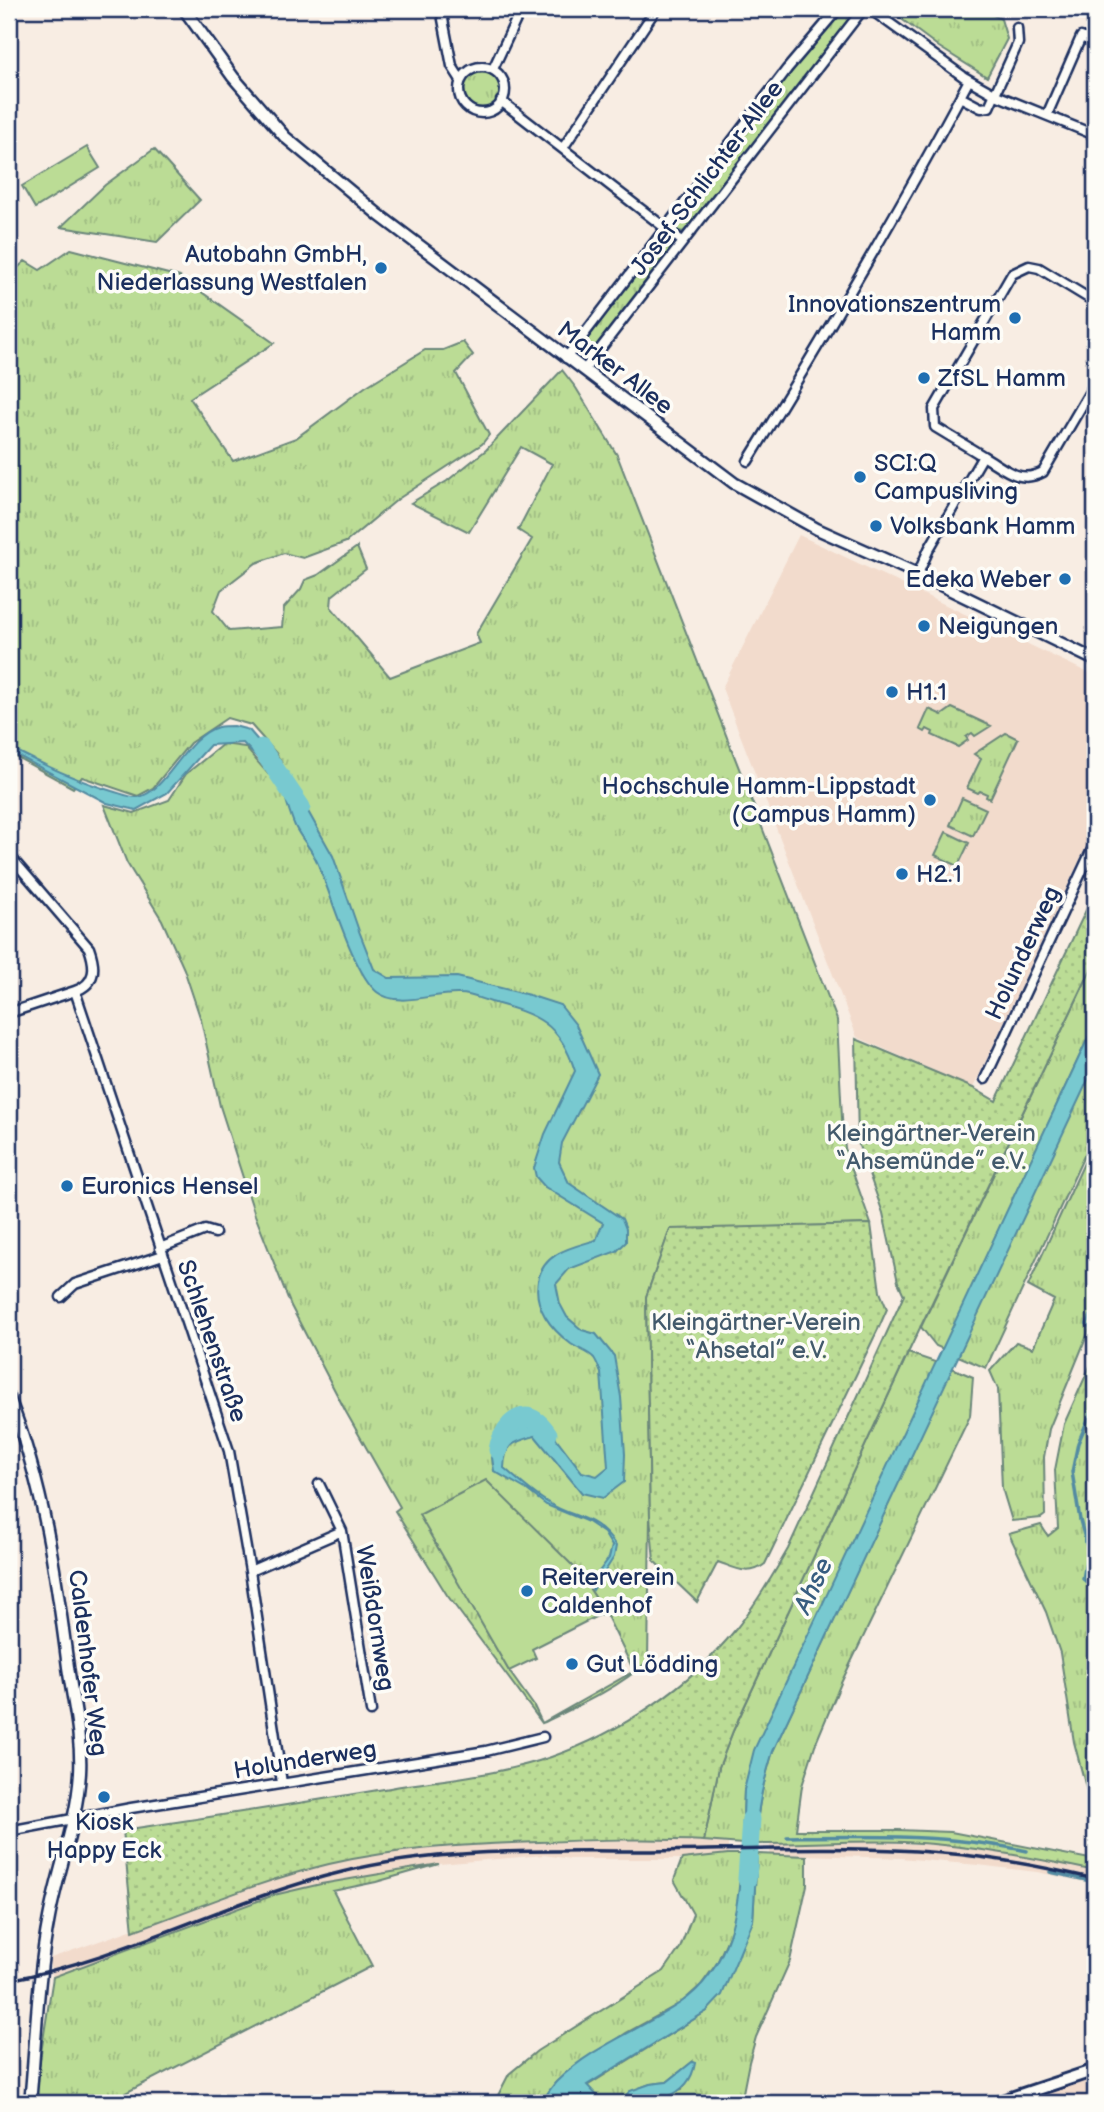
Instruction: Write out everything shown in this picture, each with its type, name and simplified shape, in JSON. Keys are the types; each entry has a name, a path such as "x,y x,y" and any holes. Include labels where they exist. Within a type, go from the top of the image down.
{"main road":[{"path":"996,2103 1095,2070"}],"street":[{"name":"Marker Allee","path":"184,9 233,77 285,137 379,215 569,363 584,370 734,484 817,530 918,574 1095,660"},
{"path":"441,9 452,65 461,80"},
{"path":"493,69 521,9"},
{"path":"563,148 656,9"},
{"name":"Josef-Schlichter-Allee","path":"569,363 665,228 838,9"},
{"name":"Josef-Schlichter-Allee","path":"584,370 860,13 860,9"},
{"path":"870,9 969,80 999,96 1095,135"},
{"path":"960,97 985,109 999,96 1018,43 1017,28"},
{"path":"1047,115 1081,37 1095,43"},
{"path":"472,69 493,69 503,82 502,101 490,111 474,111 462,100 459,88 461,80 472,69"},
{"path":"748,461 853,289 969,80"},
{"path":"502,101 682,241"},
{"path":"1095,302 1039,268 1029,266 1012,274 934,409 935,426 1022,478 1033,477 1043,472 1095,383"},
{"path":"918,574 929,549 983,456"},
{"name":"Holunderweg","path":"985,1079 1095,843"},
{"path":"9,855 89,948 93,968 91,981 85,987 9,1013"},
{"name":"Schlehenstraße","path":"75,991 229,1451 282,1783"},
{"path":"61,1297 82,1282 162,1251 205,1230 215,1233"},
{"name":"Caldenhofer Weg","path":"9,1398 35,1472 45,1512 59,1592 79,1752 78,1789 48,1920 30,2103"},
{"name":"Weißdornweg","path":"319,1484 342,1531 371,1712"},
{"name":"Weißdornweg","path":"250,1571 342,1531"},
{"name":"Holunderweg","path":"9,1831 282,1783 486,1751 543,1737"}],"shaded area":[{"name":"Hochschule Hamm-Lippstadt (Campus Hamm)","path":"799,535 1095,676 1095,827 973,1088 857,1037 722,688"},
{"path":"667,1839 728,1844 728,1854 682,1859 571,1859 544,1855 439,1864 321,1884 274,1895 53,1977 48,1959 279,1878 374,1854 482,1844"},
{"path":"843,1841 945,1845 1021,1855 1095,1871 1095,1884 1037,1872 978,1865 901,1858 770,1854 770,1844"},
{"path":"1095,2074 1095,2103 1006,2103"}],"green space":[{"path":"843,9 853,9 853,14 686,229 683,232 676,230 675,223 833,18"},
{"path":"888,9 982,9 1001,19 1007,39 987,77 939,47"},
{"path":"482,72 495,77 500,90 495,103 482,108 469,103 464,90 469,77"},
{"path":"87,147 100,168 35,208 22,186"},
{"path":"154,149 200,200 157,242 61,227 105,185"},
{"path":"667,236 673,241 671,248 587,357 581,353 579,348"},
{"path":"71,249 180,277 274,343 190,398 233,461 296,438 365,387 425,350 443,350 463,342 473,355 456,373 489,435 482,444 398,499 346,542 303,558 284,553 256,563 221,590 213,611 229,631 282,627 284,608 301,589 305,580 318,575 357,547 366,569 332,596 331,607 390,677 480,643 476,634 532,539 518,530 552,464 521,447 469,532 411,503 447,481 486,450 562,370 617,455 837,1020 843,1137 871,1224 670,1230 646,1297 650,1516 648,1661 611,1688 545,1722 542,1723 447,1595 395,1511 400,1507 346,1412 291,1306 255,1215 220,1106 201,1020 184,969 162,920 127,863 104,805 134,813 169,800 186,774 223,744 245,747 268,774 282,764 276,753 251,725 227,718 190,743 153,788 138,796 82,777 73,788 9,753 9,276 25,261 40,270","holes":["420,1515 577,1570 605,1612 634,1671 542,1723 534,1706 509,1671"]},
{"path":"952,708 991,726 975,736 972,733 966,737 968,740 958,747 932,735 933,732 927,729 925,732 920,729 929,709 942,715"},
{"path":"1006,733 1018,739 990,799 986,797 987,794 967,788 981,759 974,754"},
{"path":"962,798 986,809 973,836 950,825"},
{"path":"946,832 969,843 958,866 935,855"},
{"name":"Kleingärtner-Verein “Ahsemünde” e.V.","path":"1095,891 1095,961 908,1353 733,1731 719,1767 704,1841 512,1843 381,1854 329,1864 279,1878 133,1931 123,1830 471,1776 551,1757 628,1721 675,1688 718,1650 750,1610 788,1549 904,1295 898,1282 883,1213 858,1143 856,1039 973,1088 996,1101"},
{"path":"1095,961 1095,1023 943,1349 936,1346 921,1327"},
{"path":"1095,1057 1095,1132 986,1368 958,1356"},
{"path":"1095,1139 1095,1316 1049,1429 1044,1457 1045,1515 1041,1518 1012,1521 1002,1488 998,1389 990,1371 1016,1342 1033,1348 1054,1300 1028,1286"},
{"name":"Kleingärtner-Verein “Ahsetal” e.V.","path":"871,1224 880,1292 887,1309 880,1325 765,1564 748,1571 718,1562 697,1602 654,1561 650,1516 646,1297 670,1229"},
{"path":"908,1353 938,1363 796,1663 744,1790 742,1844 704,1841 719,1767 733,1731"},
{"path":"1095,1355 1095,1822 1074,1742 1060,1653 1046,1612 1009,1534 1041,1525 1048,1536 1058,1528 1055,1470 1064,1424"},
{"path":"952,1368 973,1377 970,1416 841,1683 815,1745 802,1786 796,1830 951,1832 1095,1860 1095,1871 1000,1852 903,1842 757,1844 763,1785 773,1751"},
{"name":"Reiterverein Caldenhof","path":"486,1480 577,1570 605,1612 532,1649 536,1658 509,1671 419,1515"},
{"path":"741,1854 741,1883 733,1927 717,1963 701,1985 681,2003 626,2033 556,2082 541,2103 494,2103 509,2074 537,2051 664,1971 680,1948 693,1914 674,1880 682,1859"},
{"path":"757,1854 807,1856 807,1885 790,1961 756,2037 741,2103 644,2103 682,2090 692,2062 667,2082 650,2084 631,2091 618,2103 604,2103 587,2086 707,2011 753,1921"},
{"path":"439,1864 333,1891 372,1966 106,2103 36,2103 38,2072 53,1977 274,1895 321,1884"}],"water":[{"path":"234,726 249,730 279,765 270,771 243,743 210,745 167,793 136,810 107,803 9,751 9,747 85,782 138,797 158,786 206,732 218,727"},
{"path":"292,783 333,856 374,969 389,978 457,977 560,1005 576,1025 598,1074 562,1143 559,1162 569,1183 622,1219 626,1229 626,1242 617,1251 569,1269 556,1284 560,1304 567,1317 582,1330 596,1334 614,1356 621,1397 624,1482 603,1498 582,1493 535,1436 521,1440 509,1448 504,1468 547,1502 593,1523 608,1536 616,1546 614,1557 593,1590 589,1585 609,1558 612,1546 604,1533 586,1521 546,1505 527,1490 494,1471 491,1451 505,1427 532,1418 549,1429 582,1472 597,1476 608,1467 601,1373 592,1356 571,1344 550,1324 541,1308 537,1291 541,1271 546,1263 560,1252 596,1240 603,1223 545,1187 536,1177 534,1168 545,1134 575,1071 569,1055 554,1031 534,1016 464,994 406,1000 386,997 377,992 359,968 315,857 293,822 283,791"},
{"path":"1095,1023 1095,1065 773,1751 763,1785 757,1844 742,1844 744,1790 754,1750"},
{"path":"741,1854 757,1854 753,1921 722,1995 707,2011 587,2085 604,2103 541,2103 555,2083 585,2058 680,2003 697,1990 710,1974 721,1956 734,1917"},
{"path":"692,2062 695,2063 691,2076 676,2092 655,2100 618,2103 630,2091 667,2082"}],"waterway":[{"path":"261,748 301,807"},
{"path":"1095,1307 1087,1324 1095,1334"},
{"path":"1095,1397 1078,1443 1072,1472 1088,1550 1083,1579 1095,1589"},
{"path":"498,1450 506,1430 522,1417 536,1421 548,1434"},
{"name":"Ahse","path":"747,1879 751,1819"},
{"path":"787,1837 937,1839 1027,1851"},
{"path":"1050,1872 1095,1882"}],"railway":[{"path":"9,1980 94,1958 258,1897 342,1872 457,1854 870,1849 980,1857 1095,1879"}],"place":[{"name":"Autobahn GmbH, Niederlassung Westfalen","path":"381,268"},
{"name":"Innovationszentrum Hamm","path":"1015,318"},
{"name":"ZfSL Hamm","path":"924,378"},
{"name":"SCI:Q Campusliving","path":"860,477"},
{"name":"Volksbank Hamm","path":"876,526"},
{"name":"Edeka Weber","path":"1065,579"},
{"name":"Neigungen","path":"924,626"},
{"name":"H1.1","path":"892,692"},
{"name":"Hochschule Hamm-Lippstadt (Campus Hamm)","path":"930,800"},
{"name":"H2.1","path":"902,874"},
{"name":"Euronics Hensel","path":"67,1186"},
{"name":"Reiterverein Caldenhof","path":"527,1591"},
{"name":"Gut Lödding","path":"572,1664"},
{"name":"Kiosk Happy Eck","path":"104,1797"}]}
